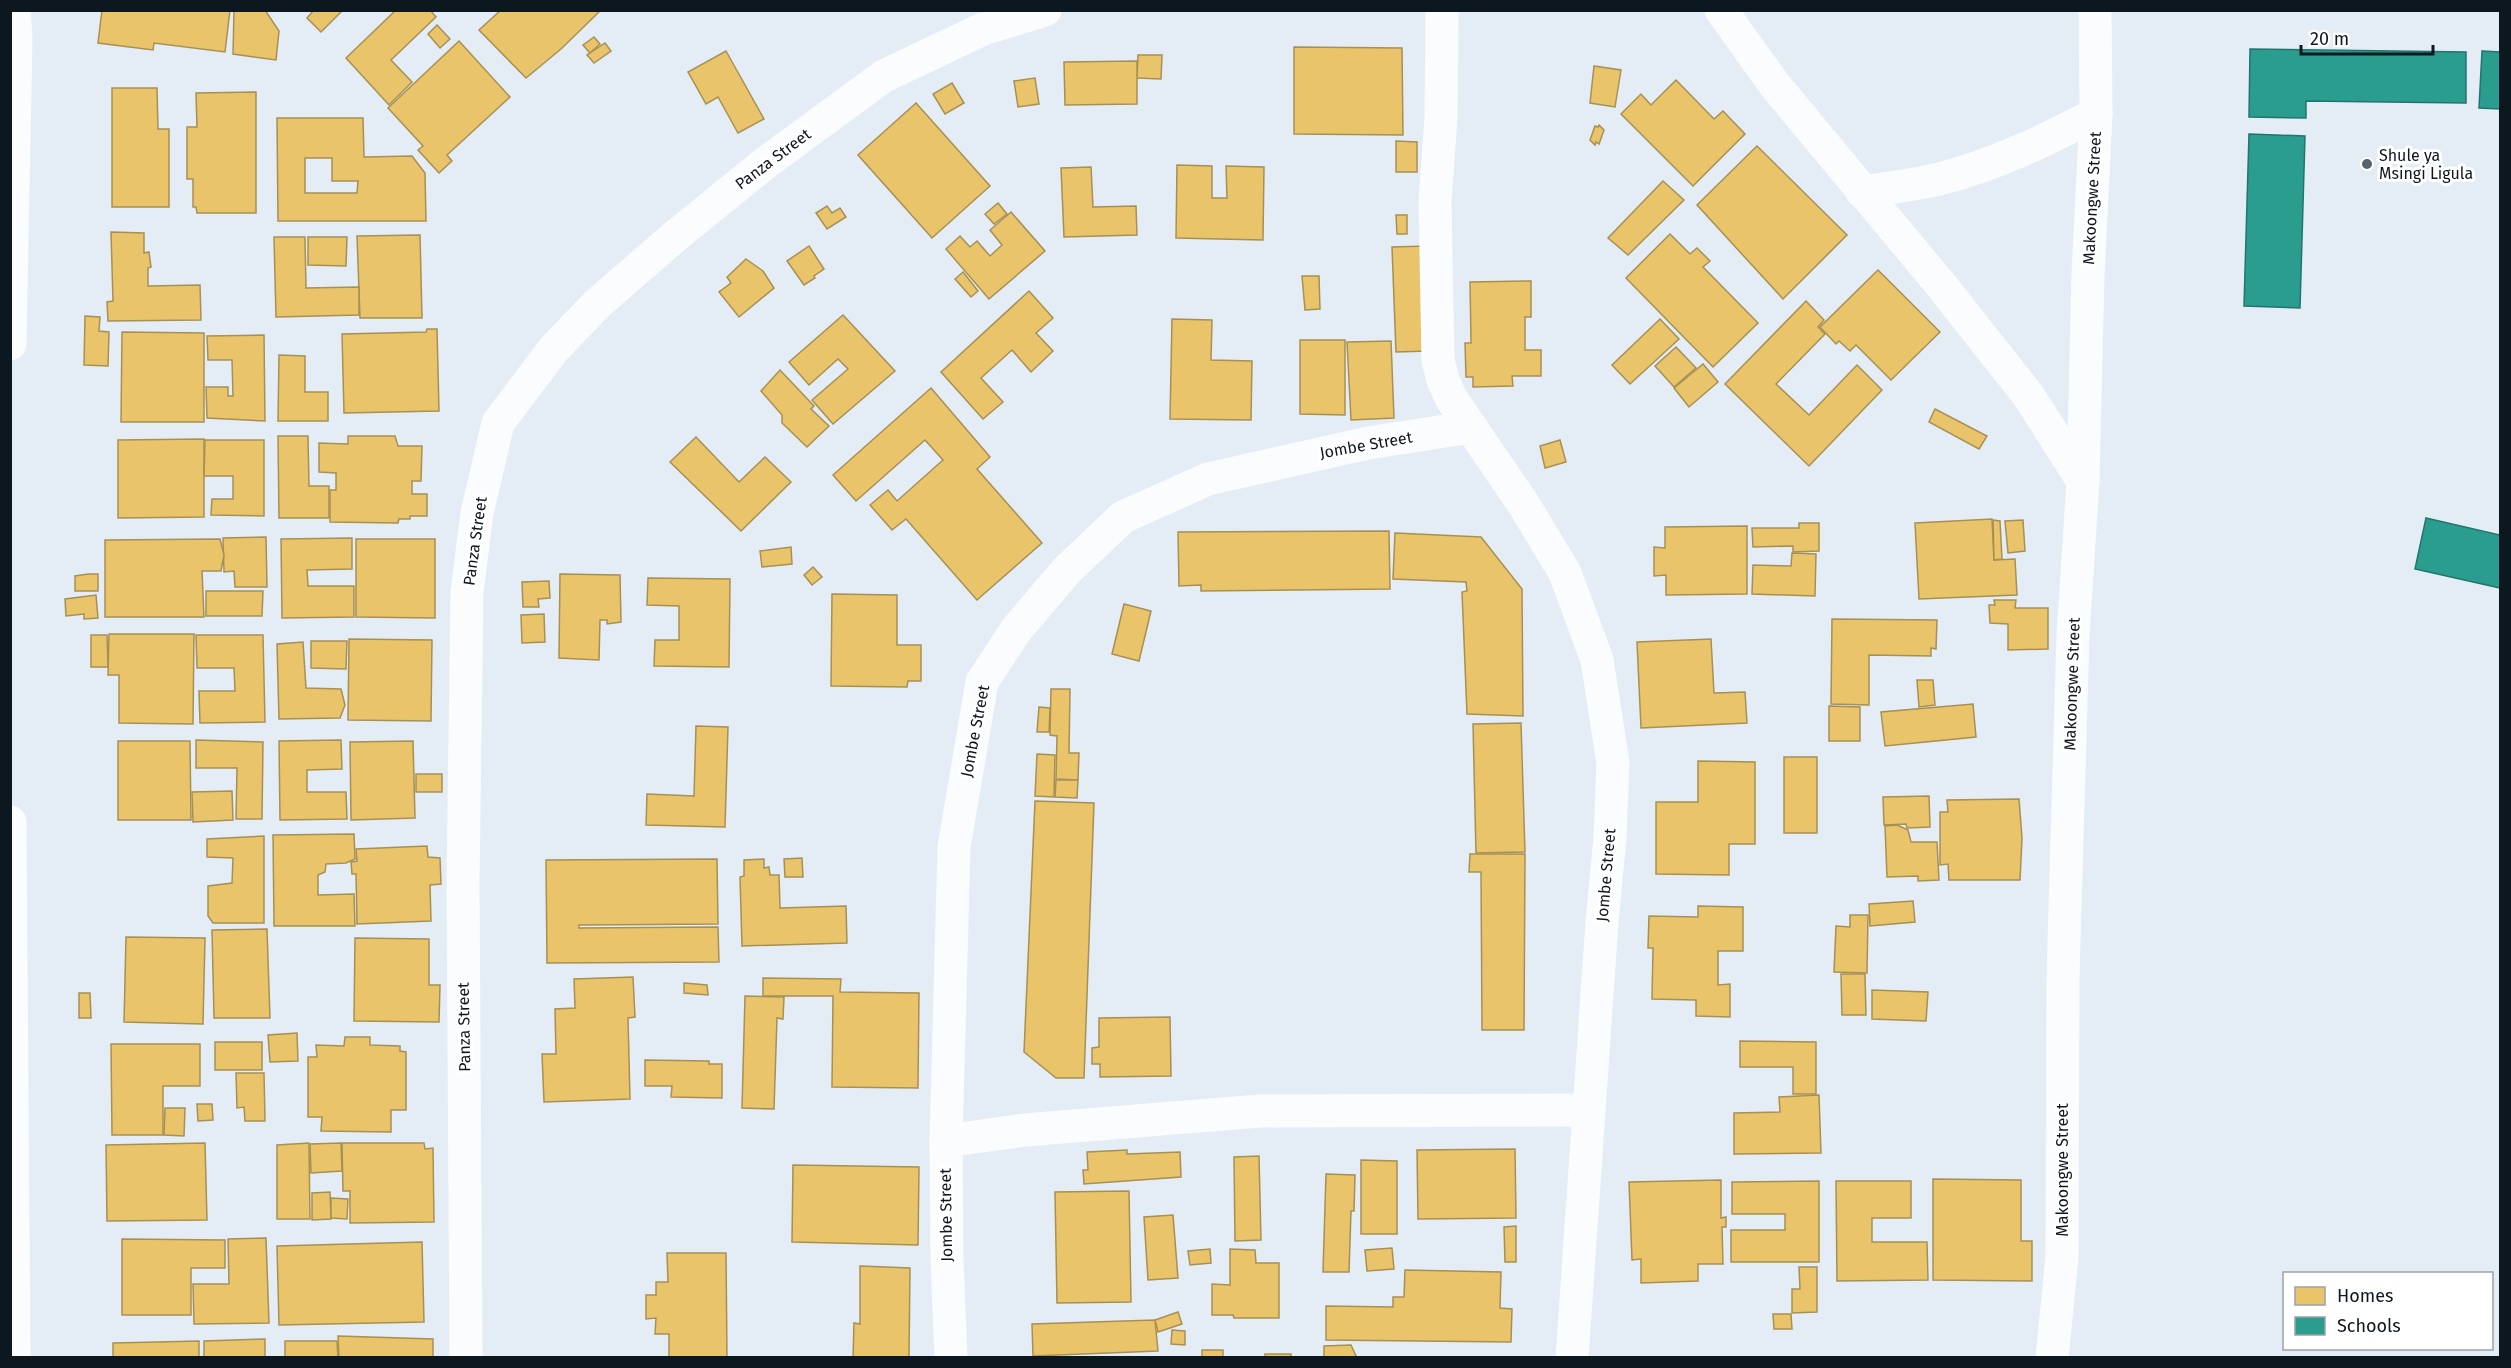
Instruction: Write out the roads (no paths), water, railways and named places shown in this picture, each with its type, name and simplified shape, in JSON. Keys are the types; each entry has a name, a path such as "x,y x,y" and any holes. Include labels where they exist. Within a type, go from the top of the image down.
{"street":[{"path":"10,344 16,38 14,10"},
{"name":"Panza Street","path":"466,1358 463,884 467,592 477,513 498,423 554,350 597,304 764,164 884,76 983,29 1045,10"},
{"name":"Jombe Street","path":"1442,10 1441,117 1435,201 1438,360 1451,398 1524,505 1564,573 1597,660 1613,763 1610,837 1572,1358"},
{"path":"1721,10 1774,84 1941,285 2028,395 2083,481"},
{"name":"Makoongwe Street","path":"2052,1358 2062,1257 2063,976 2073,635 2083,481 2088,274 2096,114 2095,10"},
{"path":"1862,192 1938,179 1989,164 2049,139 2096,114"},
{"name":"Jombe Street","path":"951,1358 946,1259 946,1141 954,847 982,682 1016,630 1067,570 1123,518 1208,479 1368,443 1471,427"},
{"path":"10,822 14,1358"},
{"path":"946,1141 1025,1130 1260,1111 1589,1110"}],"place":[{"name":"Shule ya Msingi Ligula","path":"2367,164"}]}
